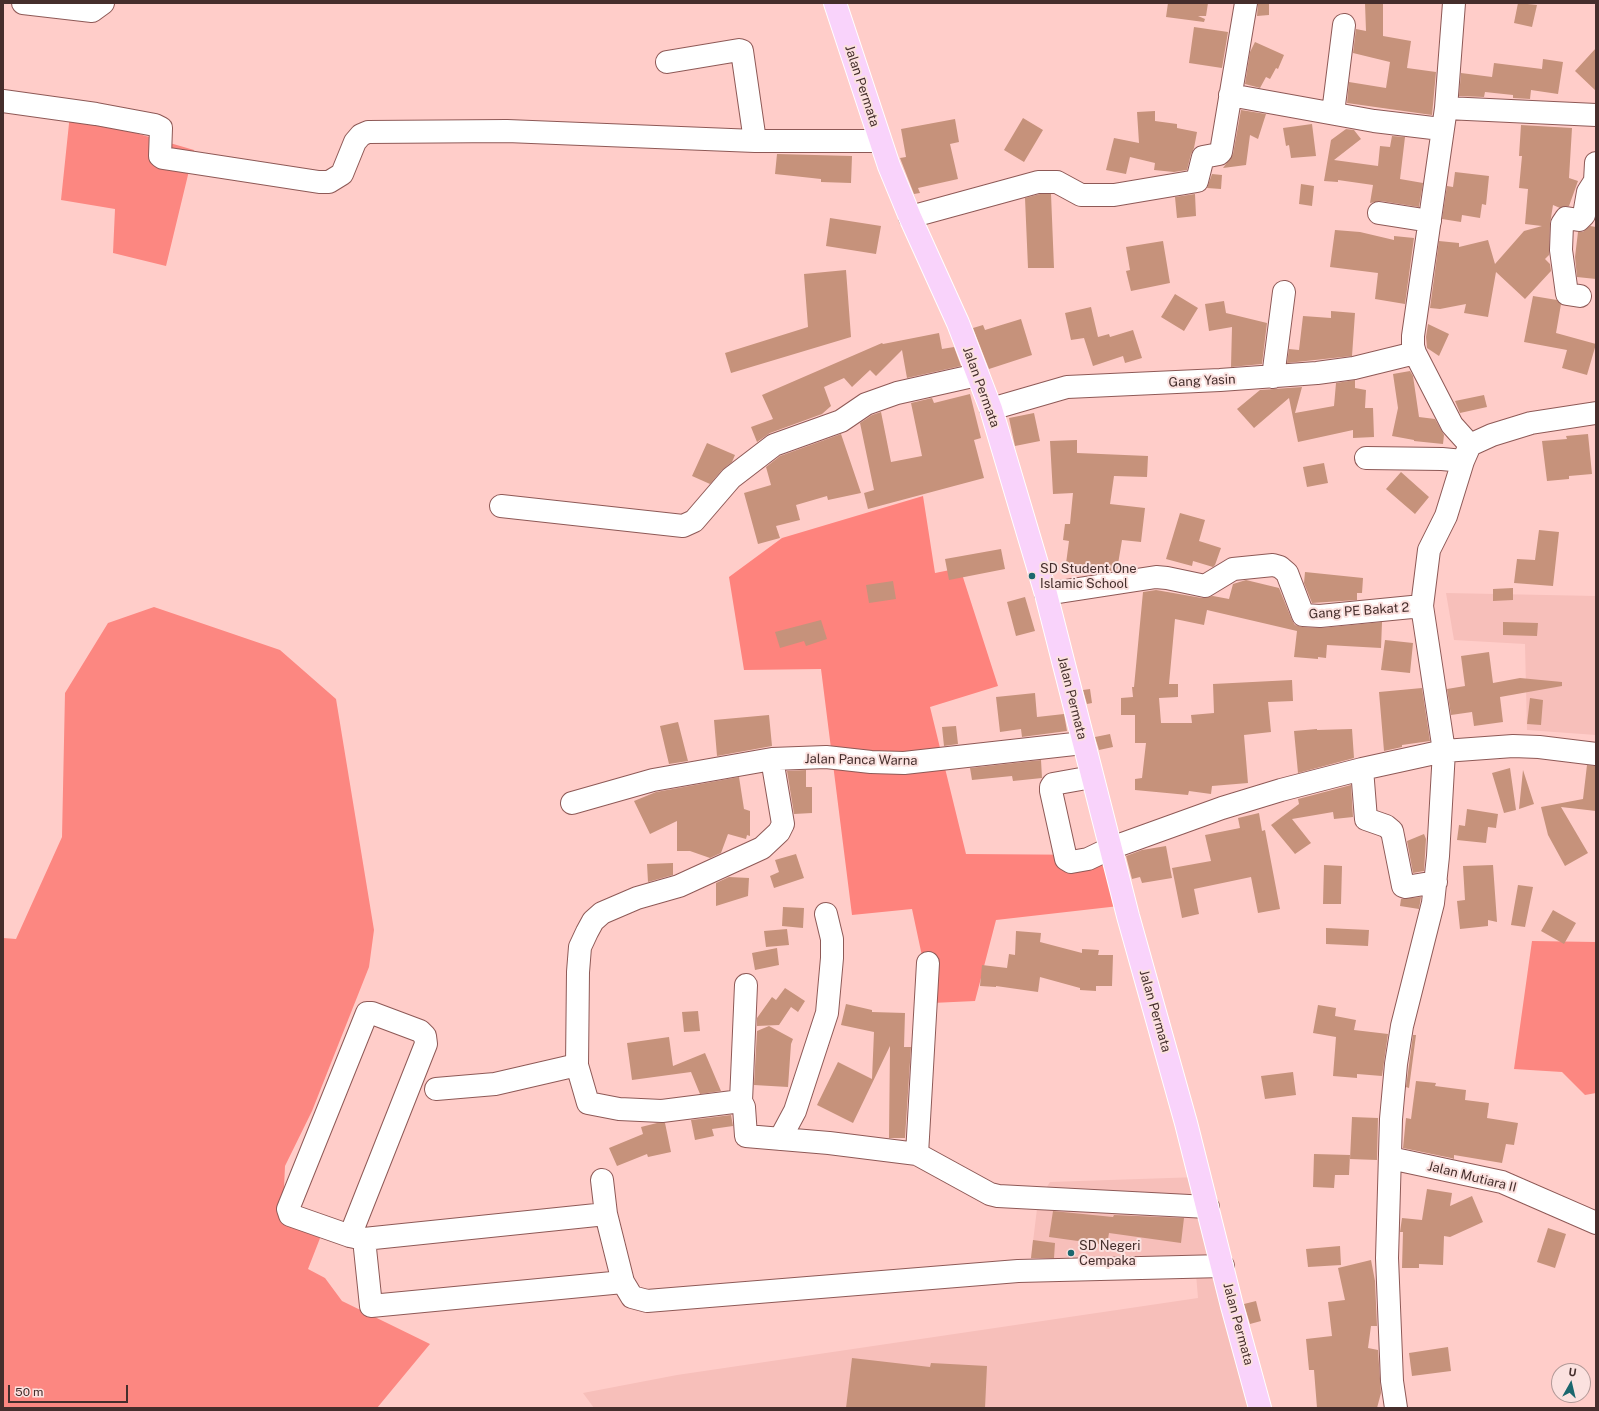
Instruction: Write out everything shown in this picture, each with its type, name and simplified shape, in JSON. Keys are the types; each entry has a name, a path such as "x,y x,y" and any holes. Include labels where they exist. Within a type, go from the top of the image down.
{"main road":[{"name":"Jalan Permata","path":"835,3 880,142 910,217 958,323 991,409 1046,594 1128,916 1164,1040 1208,1207 1232,1306 1260,1408"}],"street":[{"path":"23,3 92,11 102,3"},
{"path":"910,217 1038,182 1057,182 1081,195 1114,195 1197,181 1203,156 1219,154 1220,152 1246,3"},
{"path":"1396,1408 1392,1381 1387,1258 1391,1119 1396,1064 1402,1026 1433,903 1436,882 1444,751 1422,606 1429,550 1446,516 1467,453 1414,353 1413,336 1430,221 1441,129 1446,108 1454,3"},
{"path":"1333,113 1344,25"},
{"path":"667,62 739,50 742,51 755,141"},
{"path":"1230,95 1374,121 1441,129"},
{"path":"3,101 96,114 155,125 161,128 160,156 163,158 319,182 329,182 342,174 355,142 361,135 368,132 507,131 755,141 880,142"},
{"path":"1446,108 1596,115"},
{"path":"1580,296 1567,294 1561,250 1562,224 1566,218 1579,220 1584,215 1588,192 1595,181 1596,163"},
{"path":"1379,213 1430,221"},
{"path":"1273,377 1284,292"},
{"name":"Gang Yasin","path":"991,409 1055,390 1075,386 1273,377 1354,368 1414,353"},
{"path":"501,506 683,526 694,520 731,478 774,445 841,421 852,412 866,404 897,393 977,375"},
{"path":"1366,458 1442,459 1467,453 1492,434 1531,423 1596,413"},
{"name":"Gang PE Bakat 2","path":"1046,594 1156,577 1174,579 1205,586 1233,569 1273,565 1280,567 1287,574 1303,616 1320,616 1422,606"},
{"name":"Jalan Panca Warna","path":"572,803 653,780 772,760 826,757 871,762 904,763 1083,743"},
{"path":"1092,777 1053,784 1051,787 1066,859 1071,862 1088,859 1111,848 1229,806 1281,790 1362,769 1444,751 1513,746 1539,747 1596,754"},
{"path":"741,1101 662,1111 604,1107 588,1103 577,1065 578,972 580,947 586,932 593,921 602,913 637,898 686,883 762,848 779,832 782,824 772,760"},
{"path":"1362,769 1366,819 1386,826 1392,831 1403,886 1406,887 1436,882"},
{"path":"780,1139 795,1111 827,1013 832,958 832,939 826,914"},
{"path":"916,1154 928,963"},
{"path":"746,984 741,1101 744,1107 746,1136 829,1143 916,1154 990,1194 1008,1198 1208,1207"},
{"path":"606,1214 357,1238 290,1214 288,1209 367,1013 372,1012 420,1032 425,1036 426,1044 357,1238 370,1305 373,1307 623,1282"},
{"path":"436,1089 495,1084 577,1065"},
{"name":"Jalan Mutiara II","path":"1390,1158 1502,1182 1596,1223"},
{"path":"602,1180 606,1214 623,1282 632,1297 647,1301 1018,1271 1223,1266"}],"shaded area":[{"path":"70,114 194,150 166,266 113,253 115,209 61,200"},
{"path":"923,496 935,573 960,568 998,686 930,707 966,854 1105,855 1119,906 996,920 975,1001 932,1003 912,909 852,915 821,669 744,670 729,577 782,538"},
{"path":"1446,593 1596,596 1596,735 1527,730 1525,644 1454,640"},
{"path":"154,607 280,650 336,699 374,930 369,967 312,1111 285,1166 283,1210 324,1228 308,1269 325,1278 342,1301 430,1344 377,1408 3,1408 3,938 16,939 62,837 65,693 108,623"},
{"path":"1532,941 1596,942 1596,1093 1585,1095 1562,1072 1514,1069"},
{"path":"1199,1177 1263,1408 594,1408 583,1393 677,1375 1198,1298 1195,1262 1030,1266 1038,1201 1050,1182"}],"building":[{"path":"1168,3 1208,3 1206,16 1198,16 1205,19 1204,22 1166,17"},
{"path":"1258,3 1269,3 1269,15 1257,16"},
{"path":"1365,3 1383,3 1383,36 1411,41 1407,68 1436,72 1432,115 1347,103 1349,82 1386,88 1390,62 1353,53 1356,29 1366,31"},
{"path":"1518,3 1537,5 1532,27 1514,23"},
{"path":"1194,27 1228,32 1222,68 1189,63"},
{"path":"1255,42 1284,55 1278,69 1276,68 1270,79 1266,77 1260,88 1245,84 1250,52"},
{"path":"1596,48 1596,91 1575,71"},
{"path":"1543,59 1563,62 1558,94 1531,90 1530,99 1513,98 1513,95 1485,92 1484,97 1459,96 1461,73 1492,77 1494,63 1542,69"},
{"path":"1241,110 1266,114 1258,139 1250,135 1246,165 1223,168 1233,154"},
{"path":"1155,111 1155,121 1177,124 1177,128 1197,132 1187,170 1174,172 1154,170 1155,163 1130,157 1126,174 1106,170 1114,138 1139,143 1137,112"},
{"path":"1023,118 1043,130 1024,162 1004,150"},
{"path":"955,119 959,142 950,144 958,179 918,188 920,193 914,194 900,158 906,157 901,129"},
{"path":"1312,124 1316,156 1291,158 1289,145 1286,146 1283,128"},
{"path":"1521,125 1572,128 1569,178 1578,181 1569,206 1560,208 1553,205 1550,224 1549,255 1545,259 1550,264 1551,271 1525,299 1496,272 1488,317 1464,313 1466,304 1440,309 1430,308 1439,241 1459,243 1459,247 1488,240 1495,264 1524,231 1542,226 1525,224 1528,189 1519,188 1522,156 1519,156"},
{"path":"1346,129 1354,130 1361,139 1334,160 1378,166 1380,146 1390,147 1392,136 1405,137 1400,179 1423,183 1419,207 1381,201 1370,203 1373,185 1338,180 1338,182 1324,181 1331,140"},
{"path":"777,154 852,156 851,183 821,182 821,179 775,174"},
{"path":"1455,172 1489,176 1486,205 1482,204 1480,218 1462,215 1461,222 1442,219 1447,186 1453,187"},
{"path":"1212,174 1222,175 1221,189 1207,188"},
{"path":"1301,184 1314,186 1312,206 1299,204"},
{"path":"1040,194 1051,194 1054,268 1028,268 1025,198"},
{"path":"1195,194 1196,216 1177,218 1175,197"},
{"path":"830,218 881,226 876,254 826,246"},
{"path":"1590,226 1596,227 1596,279 1577,277 1575,257 1578,232 1583,232"},
{"path":"1335,230 1360,232 1394,240 1394,236 1414,238 1405,304 1375,299 1378,273 1330,267"},
{"path":"1163,241 1170,283 1131,291 1126,271 1130,270 1126,247"},
{"path":"846,270 851,337 731,373 725,353 808,327 804,274"},
{"path":"1175,294 1198,308 1184,331 1161,317"},
{"path":"1533,296 1557,300 1561,304 1556,333 1596,344 1587,375 1562,368 1567,350 1524,342"},
{"path":"1224,301 1226,313 1267,323 1262,364 1231,367 1232,327 1209,331 1205,304"},
{"path":"1091,307 1098,337 1109,334 1110,337 1133,330 1142,358 1125,363 1123,356 1093,366 1084,338 1071,340 1065,313"},
{"path":"1331,311 1355,313 1352,356 1287,363 1289,349 1299,350 1303,316 1331,318"},
{"path":"1021,319 1032,355 989,369 973,328 983,325 985,330"},
{"path":"1428,324 1449,334 1439,356 1427,348 1426,337"},
{"path":"939,333 942,349 954,347 961,366 907,378 902,350 876,376 870,370 852,387 844,378 824,387 831,406 822,414 770,433 757,442 751,427 773,419 762,395 882,343"},
{"path":"1410,371 1413,376 1419,417 1435,419 1444,435 1443,444 1414,441 1392,436 1398,408 1393,374"},
{"path":"1355,380 1355,388 1366,390 1365,408 1373,408 1374,437 1353,438 1353,430 1298,442 1289,398 1254,428 1237,409 1260,390 1302,387 1295,413 1334,406 1336,383"},
{"path":"970,394 981,438 974,440 984,478 868,509 864,493 874,490 860,423 872,415 881,412 891,462 922,456 911,403 932,398 934,403"},
{"path":"1484,395 1487,407 1460,413 1455,401"},
{"path":"1034,413 1040,441 1015,446 1009,418"},
{"path":"841,434 861,493 828,500 827,496 796,505 800,520 776,526 780,538 758,544 744,493 771,485 766,467 780,456"},
{"path":"1588,434 1592,474 1569,476 1569,479 1547,481 1542,441 1567,439 1566,436"},
{"path":"1077,440 1077,453 1148,456 1147,477 1114,476 1110,504 1145,508 1141,542 1122,540 1117,570 1092,574 1065,571 1069,541 1063,540 1065,524 1070,524 1073,493 1053,494 1050,441"},
{"path":"707,443 735,455 732,462 722,470 710,484 692,476"},
{"path":"1324,463 1328,483 1307,487 1303,467"},
{"path":"1401,472 1429,497 1415,514 1386,489"},
{"path":"1180,513 1205,520 1199,541 1221,548 1213,567 1193,561 1192,566 1166,559"},
{"path":"1539,530 1559,532 1553,586 1514,583 1517,559 1535,560"},
{"path":"1001,549 1005,569 949,580 945,559"},
{"path":"1305,572 1363,578 1362,593 1357,593 1357,600 1312,603 1304,583"},
{"path":"1246,580 1279,588 1295,625 1321,628 1382,622 1381,648 1327,645 1326,658 1318,657 1318,659 1294,657 1297,631 1207,610 1204,625 1175,619 1169,684 1178,684 1178,697 1159,698 1161,723 1192,723 1191,715 1214,713 1213,684 1292,680 1293,701 1268,702 1271,732 1244,735 1248,783 1212,786 1211,794 1189,791 1188,795 1135,790 1135,779 1142,778 1146,743 1135,743 1135,715 1121,715 1121,698 1133,697 1132,687 1134,687 1143,592 1156,590 1202,598 1213,596 1229,599 1233,584"},
{"path":"893,581 896,599 869,603 866,585"},
{"path":"1513,588 1513,600 1493,601 1493,589"},
{"path":"1025,597 1035,631 1016,636 1007,602"},
{"path":"821,620 827,639 806,646 804,641 780,648 775,632"},
{"path":"1503,622 1538,623 1537,636 1503,635"},
{"path":"1385,640 1413,643 1410,673 1381,670"},
{"path":"1489,652 1493,683 1520,678 1562,682 1562,686 1500,697 1503,722 1474,726 1472,712 1451,715 1447,689 1465,686 1461,656"},
{"path":"1422,688 1430,741 1402,745 1402,747 1384,751 1379,692"},
{"path":"1090,689 1092,703 1087,704 1083,690"},
{"path":"1035,693 1037,717 1064,714 1067,731 1022,737 1021,729 1000,732 996,697"},
{"path":"1530,698 1543,700 1541,725 1527,724"},
{"path":"769,715 772,746 717,756 714,720"},
{"path":"678,722 688,761 669,764 660,726"},
{"path":"956,726 958,744 944,746 942,727"},
{"path":"1317,729 1352,729 1354,758 1298,773 1294,731"},
{"path":"1110,734 1113,747 1099,750 1095,737"},
{"path":"1041,760 1042,778 1013,781 1012,776 972,780 970,768"},
{"path":"1587,765 1596,766 1596,811 1561,807 1588,853 1565,866 1548,835 1541,807 1583,799"},
{"path":"1510,768 1516,810 1504,813 1492,773"},
{"path":"806,770 806,787 812,787 812,813 794,814 787,771"},
{"path":"1523,770 1534,804 1519,809"},
{"path":"739,777 744,809 750,811 750,836 747,835 746,839 728,834 721,853 710,858 690,851 677,851 677,821 650,834 634,801 656,792"},
{"path":"1351,785 1353,817 1334,819 1333,812 1292,819 1311,843 1295,854 1271,825 1299,804 1298,799"},
{"path":"1467,809 1498,814 1496,828 1488,827 1486,843 1457,840 1459,825 1465,826"},
{"path":"1259,813 1262,831 1265,830 1280,909 1258,913 1251,877 1194,889 1199,914 1182,918 1172,868 1211,861 1205,835 1240,828 1238,818"},
{"path":"1424,834 1426,839 1424,871 1413,873 1407,841"},
{"path":"1166,846 1172,878 1142,883 1140,877 1132,879 1126,856 1142,850"},
{"path":"796,854 804,878 774,888 770,876 779,872 775,860"},
{"path":"673,863 673,875 648,882 647,864"},
{"path":"1324,865 1342,866 1341,904 1323,904"},
{"path":"1493,865 1497,922 1488,920 1488,926 1460,929 1457,901 1465,900 1463,866"},
{"path":"729,877 749,878 748,896 716,906 716,883"},
{"path":"1518,885 1533,887 1525,927 1511,925"},
{"path":"1421,897 1419,909 1400,906 1401,899"},
{"path":"783,907 804,908 803,928 782,926"},
{"path":"1553,910 1576,923 1564,944 1541,931"},
{"path":"1326,928 1369,930 1368,946 1326,944"},
{"path":"787,929 789,945 766,947 764,931"},
{"path":"1016,931 1041,933 1040,942 1082,953 1082,949 1099,950 1098,955 1113,955 1112,986 1096,986 1096,991 1080,990 1080,988 1040,977 1038,992 996,986 980,986 982,965 1007,968 1009,954 1015,955"},
{"path":"777,948 779,965 755,970 752,953"},
{"path":"785,988 805,1001 798,1012 791,1007 779,1025 757,1026 757,1018 772,997 776,1000"},
{"path":"846,1004 872,1010 872,1012 905,1013 904,1047 911,1047 905,1138 889,1138 890,1046 853,1123 817,1105 838,1062 872,1079 874,1032 841,1025"},
{"path":"1318,1005 1336,1008 1335,1016 1356,1020 1354,1030 1388,1034 1382,1076 1357,1074 1357,1078 1333,1076 1336,1037 1313,1033"},
{"path":"698,1011 700,1031 684,1032 682,1012"},
{"path":"769,1026 793,1039 791,1044 788,1087 754,1085 757,1031"},
{"path":"1413,1035 1416,1035 1409,1088 1406,1087"},
{"path":"669,1037 673,1066 705,1053 721,1091 700,1094 691,1072 632,1080 627,1043"},
{"path":"1293,1072 1296,1095 1265,1099 1261,1076"},
{"path":"1416,1081 1436,1083 1435,1086 1466,1090 1465,1100 1489,1103 1487,1118 1518,1123 1514,1145 1506,1144 1502,1163 1454,1155 1454,1159 1403,1148 1406,1118 1411,1119"},
{"path":"731,1115 733,1126 712,1129 714,1136 695,1140 691,1120"},
{"path":"1352,1117 1378,1118 1377,1160 1350,1159"},
{"path":"657,1123 665,1123 671,1152 648,1157 647,1154 617,1166 609,1148 643,1134 641,1127"},
{"path":"1314,1154 1350,1155 1349,1175 1335,1175 1334,1188 1313,1187"},
{"path":"1427,1189 1452,1193 1450,1206 1472,1196 1483,1222 1450,1237 1444,1236 1443,1265 1419,1264 1419,1268 1402,1268 1403,1232 1400,1232 1402,1218 1422,1220"},
{"path":"1053,1211 1113,1217 1114,1215 1184,1218 1181,1243 1109,1233 1107,1245 1049,1237"},
{"path":"1548,1228 1566,1234 1555,1268 1537,1262"},
{"path":"1033,1240 1055,1243 1054,1258 1031,1258"},
{"path":"1340,1246 1341,1265 1308,1267 1306,1249"},
{"path":"1371,1260 1375,1281 1377,1326 1371,1326 1368,1348 1378,1350 1381,1393 1377,1408 1317,1408 1314,1370 1309,1370 1306,1339 1332,1336 1328,1302 1345,1300 1338,1268"},
{"path":"1256,1301 1261,1321 1250,1324 1244,1304"},
{"path":"1448,1347 1451,1371 1412,1376 1409,1353"},
{"path":"852,1358 930,1367 931,1363 987,1366 985,1408 846,1408"}],"place":[{"name":"SD Student One Islamic School","path":"1032,576"},
{"name":"SD Negeri Cempaka","path":"1071,1253"}]}
